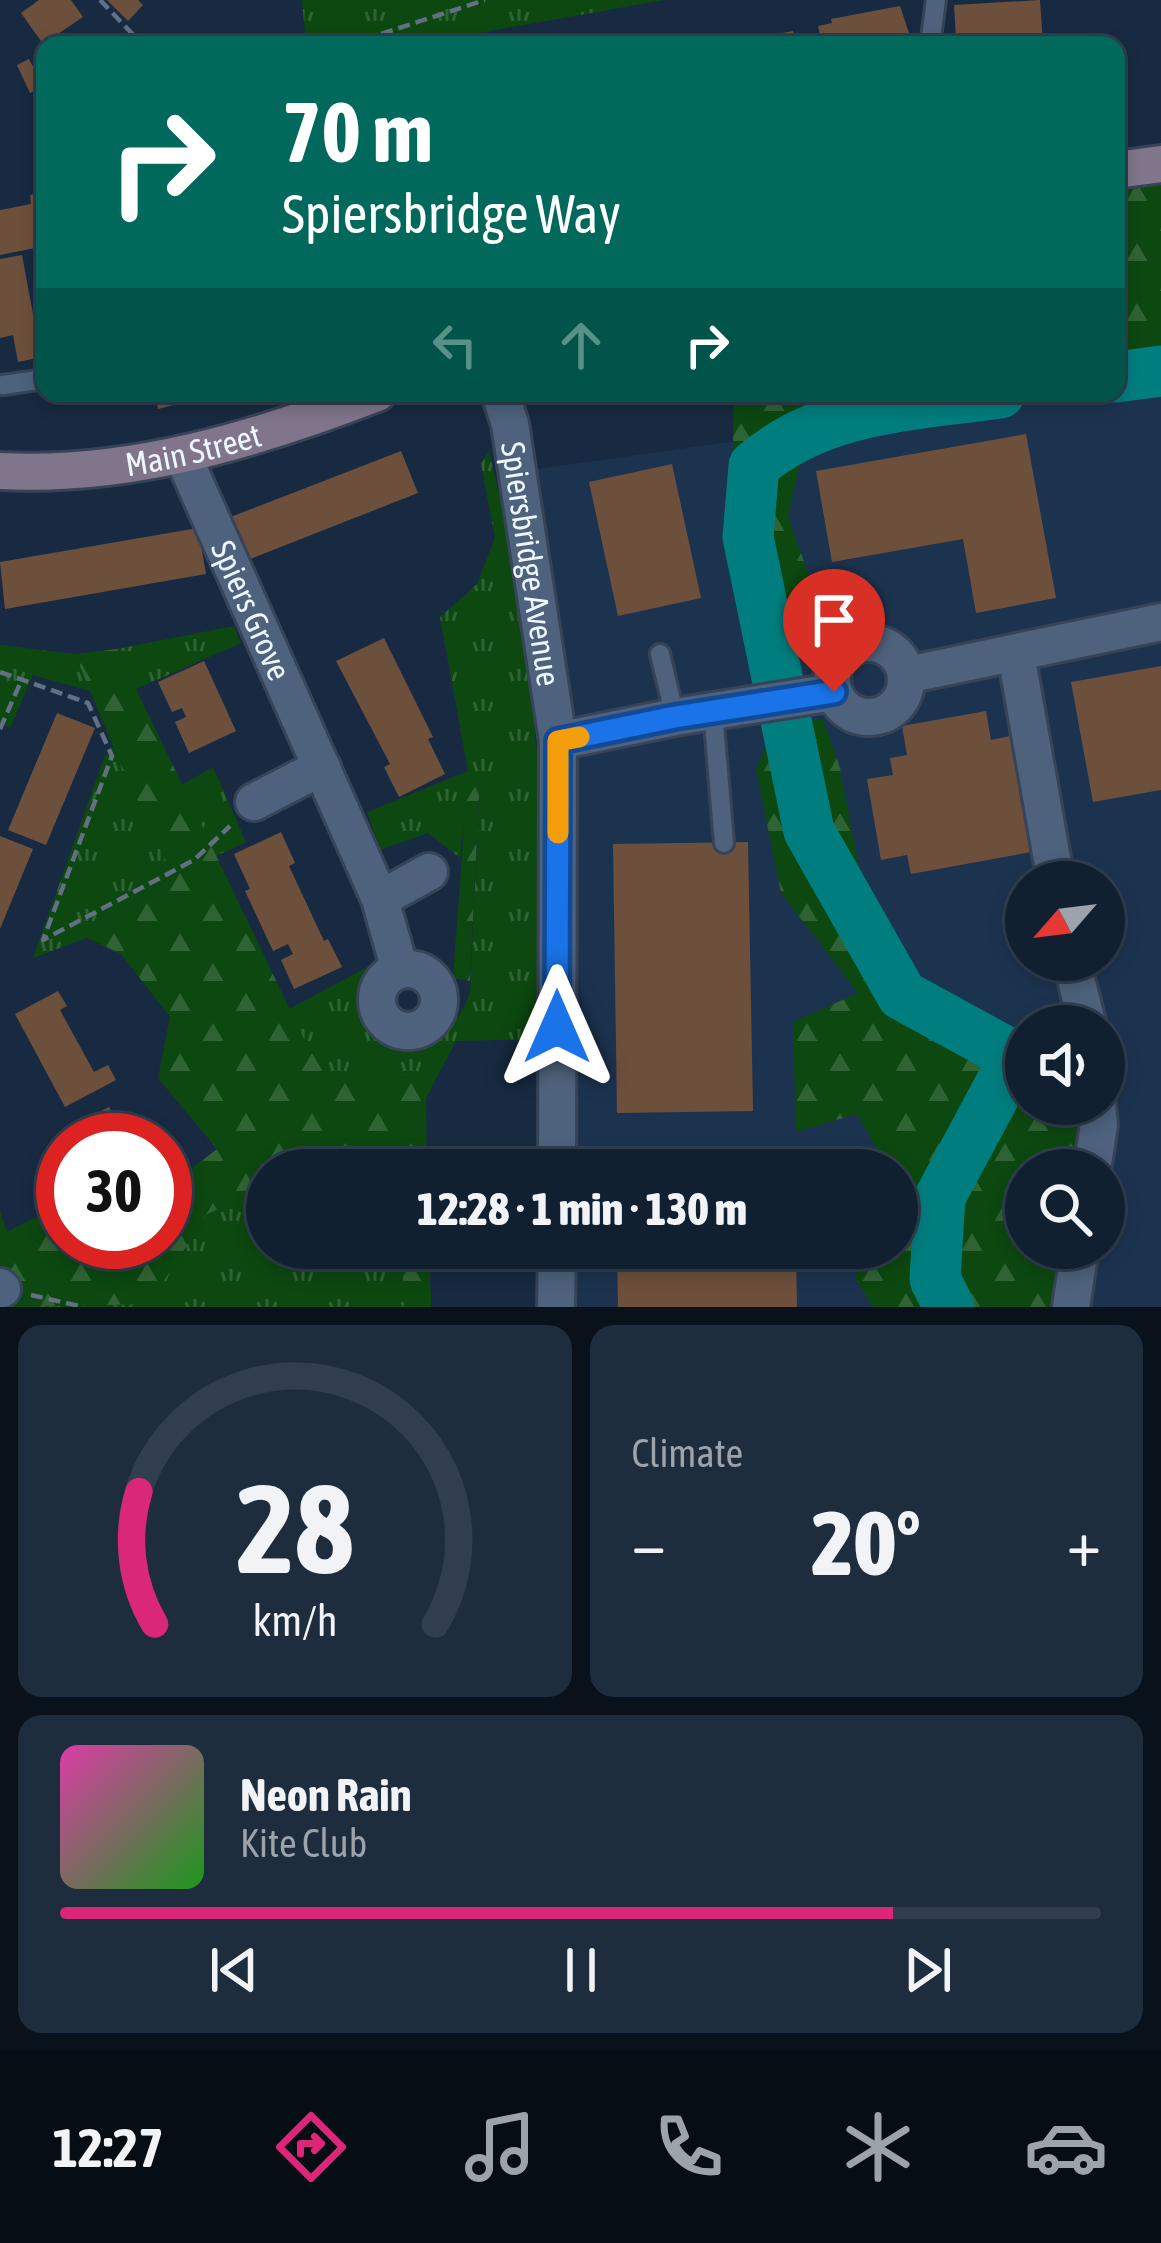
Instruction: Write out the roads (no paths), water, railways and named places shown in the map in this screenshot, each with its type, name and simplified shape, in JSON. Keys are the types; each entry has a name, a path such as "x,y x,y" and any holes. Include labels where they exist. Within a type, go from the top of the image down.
{"main road":[{"path":"1125,169 1161,164"},
{"name":"Main Street","path":"0,471 112,467 182,454 351,402"}],"street":[{"name":"Spiersbridge Avenue","path":"503,402 558,741 557,1149"},
{"name":"Spiers Grove","path":"182,454 380,898 400,970"},
{"path":"907,675 1161,622"},
{"path":"861,643 896,653 907,675 906,688 894,709 872,718 848,711 834,692 834,667 840,656 861,643"},
{"path":"1016,654 1052,861"},
{"path":"558,741 834,692"},
{"path":"254,802 322,766"},
{"path":"380,898 429,872"},
{"path":"556,1269 556,1307"},
{"path":"1071,1307 1077,1269"}],"lane":[{"path":"931,36 935,0"},
{"path":"1,384 36,380"},
{"path":"660,654 675,717"},
{"path":"713,712 724,843"}],"waterway":[{"path":"1125,376 1161,371"},
{"path":"932,402 839,420 780,446 754,466 748,537 809,831 902,995 1015,1057 940,1197 935,1279 949,1307"}]}
